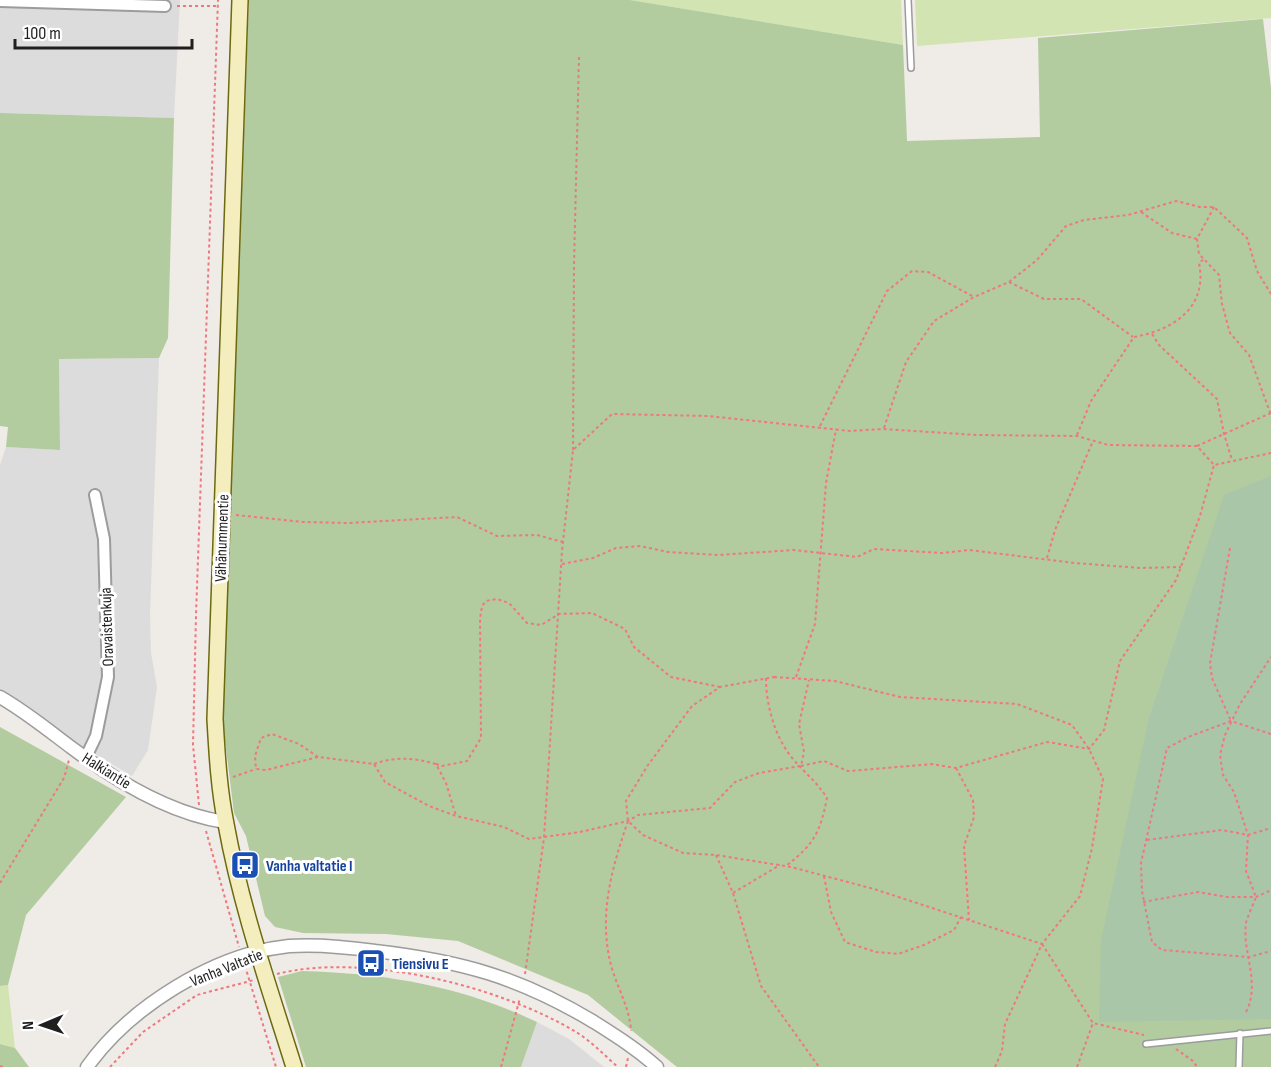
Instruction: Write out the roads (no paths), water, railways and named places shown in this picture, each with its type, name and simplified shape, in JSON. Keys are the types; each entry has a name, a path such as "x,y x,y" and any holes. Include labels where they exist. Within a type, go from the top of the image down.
{"main road":[{"name":"Vähänummentie","path":"240,0 215,719 219,781 225,822 245,909 294,1067"}],"street":[{"path":"0,1 165,6"},
{"name":"Oravaistenkuja","path":"86,757 96,736 108,677 104,539 95,495"},
{"name":"Halkiantie","path":"0,697 45,726 73,749 134,788 190,814 225,822"},
{"name":"Vanha Valtatie","path":"87,1067 104,1043 154,1000 205,973 258,952 290,946 345,947 444,961 523,984 631,1044 657,1067"}],"lane":[{"path":"908,0 911,68"},
{"path":"1146,1044 1271,1031"},
{"path":"1239,1067 1240,1033"}],"place":[{"name":"Vanha valtatie I","path":"245,865"},
{"name":"Tiensivu E","path":"371,963"}]}
